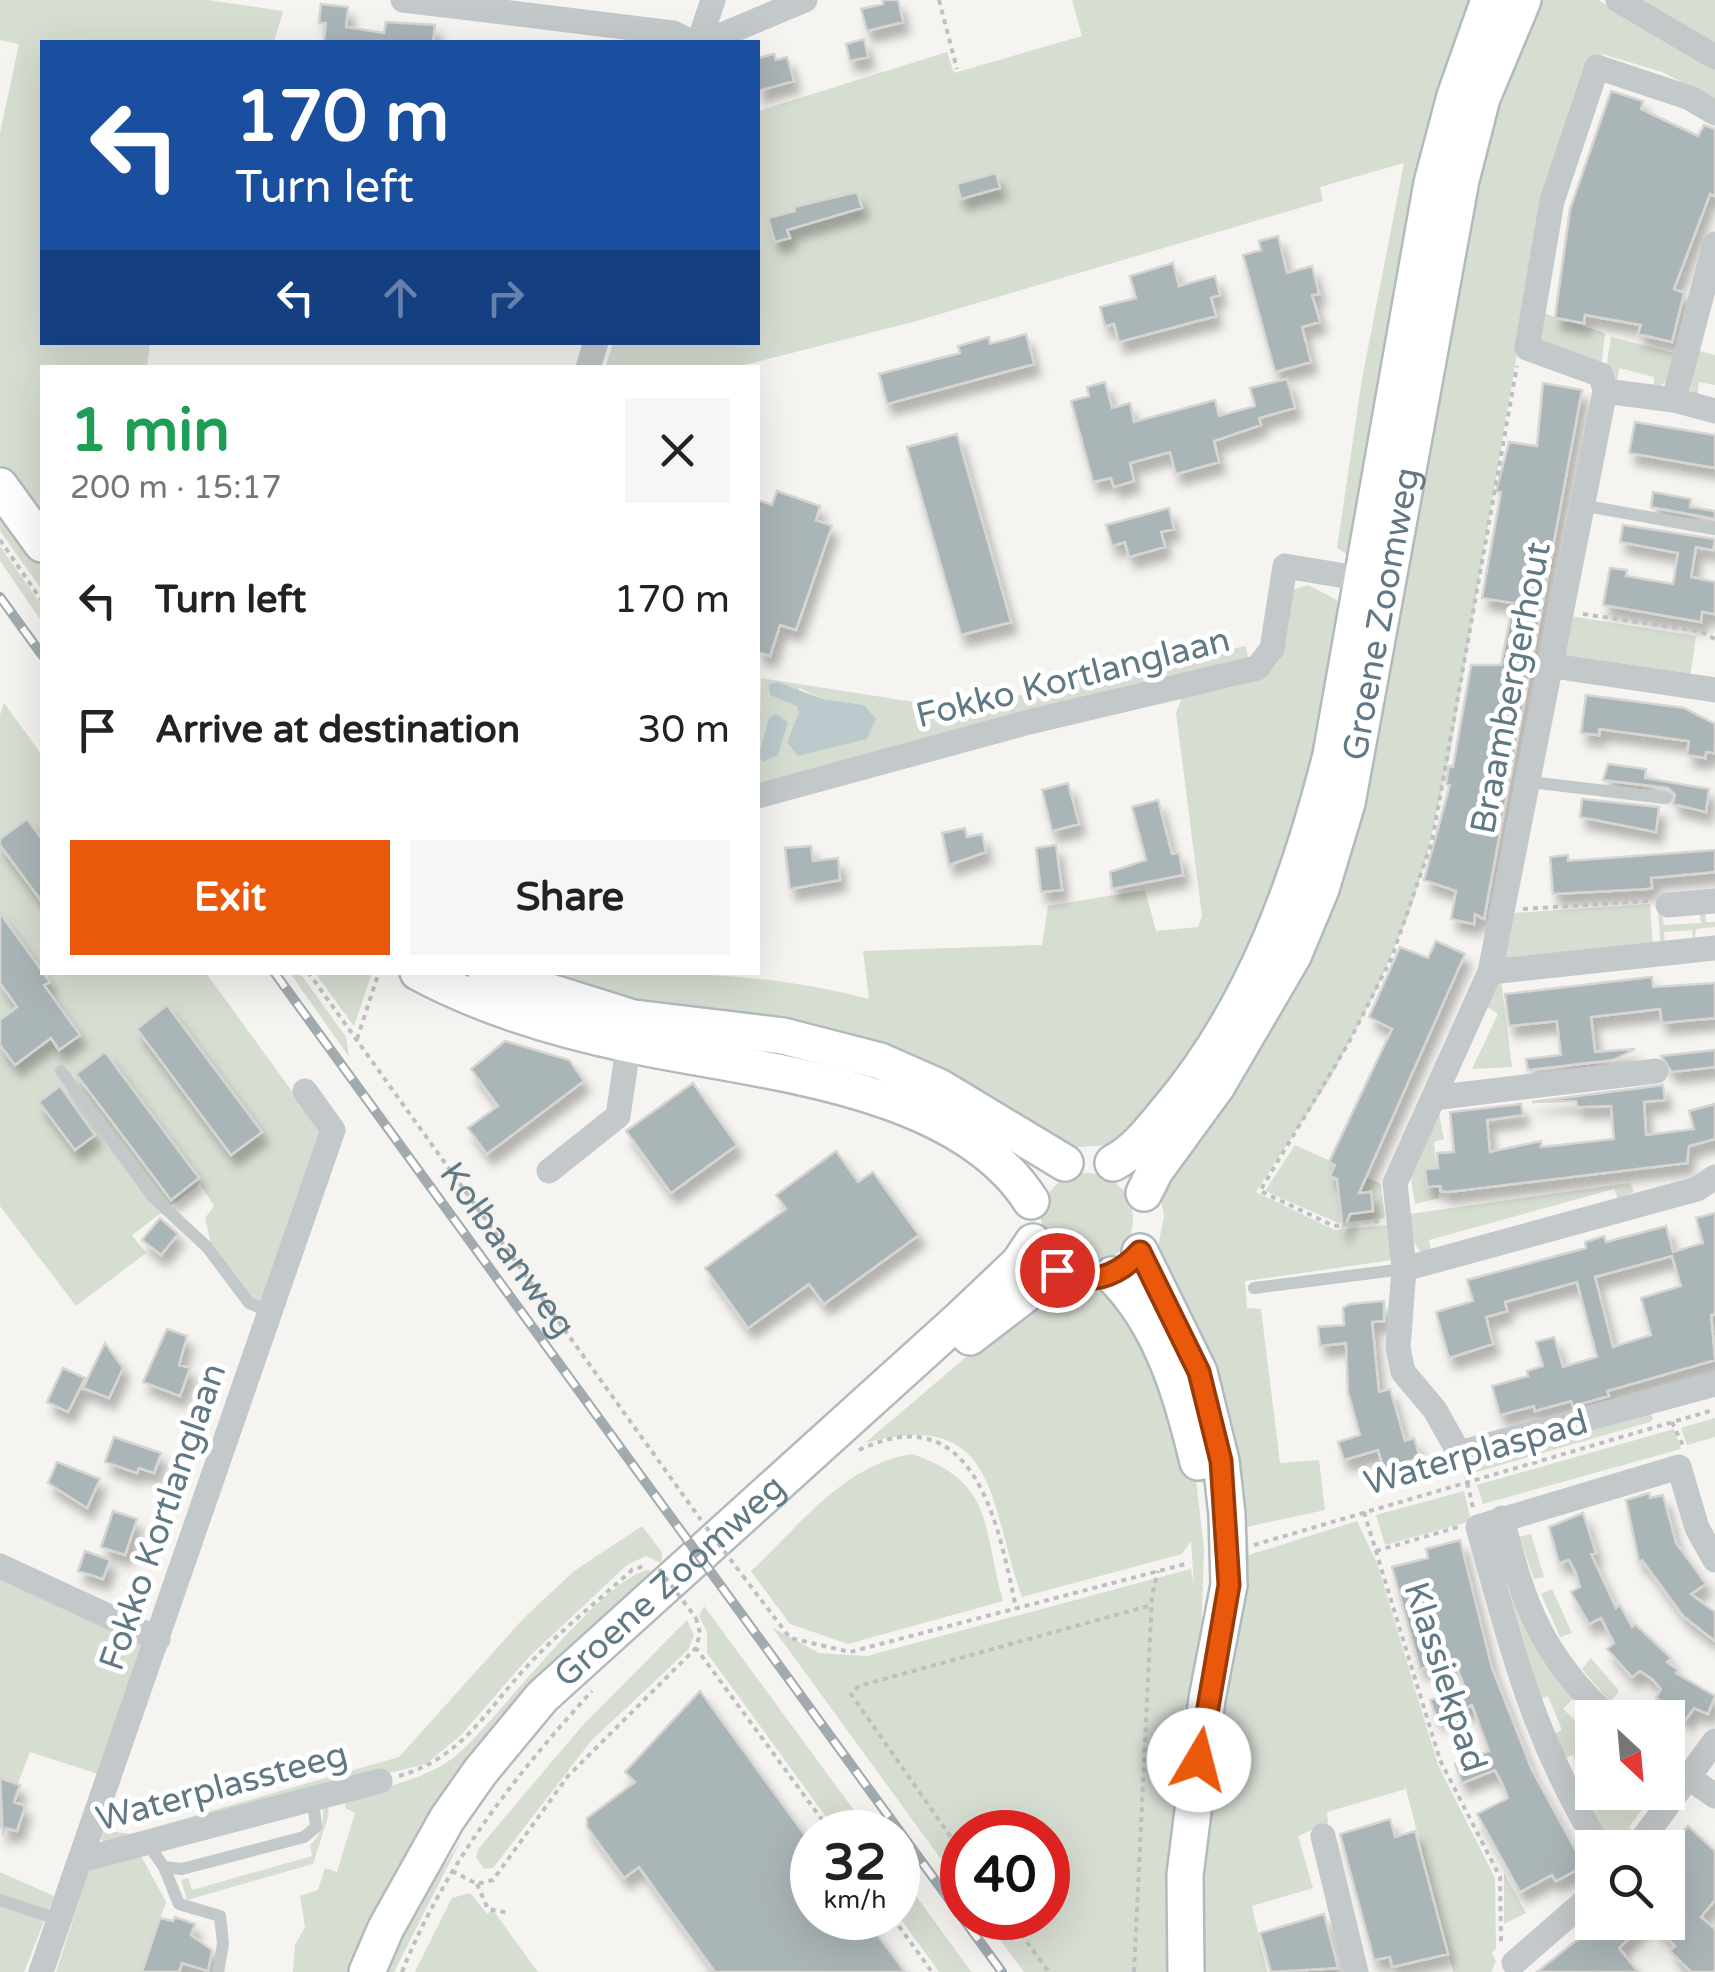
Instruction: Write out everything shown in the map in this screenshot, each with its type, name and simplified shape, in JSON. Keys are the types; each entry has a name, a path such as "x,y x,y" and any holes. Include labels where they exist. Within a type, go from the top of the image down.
{"main road":[{"name":"Groene Zoomweg","path":"1144,1193 1266,1007 1320,889 1347,804 1432,184 1455,96 1489,0"},
{"name":"Groene Zoomweg","path":"1113,1163 1137,1147 1184,1091 1235,1011 1278,926 1311,834 1375,581 1460,180 1482,98 1523,0"},
{"path":"0,486 40,541"},
{"path":"425,975 504,1010 631,1031 840,1086 914,1113 966,1139 1020,1184 1031,1201"},
{"path":"494,975 631,1031 783,1036 880,1061 939,1087 1065,1163"},
{"path":"1081,1158 1113,1163 1132,1175 1144,1193 1150,1213 1148,1233 1140,1252 1112,1275 1077,1278 1057,1270 1033,1242 1028,1222 1038,1185 1065,1163 1081,1158"},
{"name":"Groene Zoomweg","path":"367,1972 386,1928 448,1820 480,1772 542,1697 960,1318 1019,1263 1033,1242"},
{"path":"1140,1252 1199,1372 1221,1461 1229,1585 1208,1699 1185,1875 1186,1972"},
{"name":"Groene Zoomweg","path":"380,1972 435,1862 490,1780 552,1706 669,1596 879,1413 1057,1270"},
{"path":"1112,1275 1132,1295 1164,1354 1201,1473 1210,1576 1208,1699"}],"street":[{"path":"403,0 462,4 673,33 693,40"},
{"path":"700,40 714,0"},
{"path":"704,40 805,0"},
{"path":"1618,0 1710,52"},
{"path":"1715,113 1690,98 1598,67 1552,201 1527,348 1601,375 1605,392 1674,400 1715,411"},
{"path":"1674,400 1715,244"},
{"name":"Braambergerhout","path":"1459,1453 1435,1410 1403,1372 1398,1348 1404,1269 1395,1183 1490,972 1554,666 1581,504 1605,392"},
{"name":"Fokko Kortlanglaan","path":"760,795 1046,718 1257,668 1272,649 1285,566 1375,581"},
{"path":"1554,666 1715,690"},
{"path":"1668,905 1715,901"},
{"path":"1490,972 1715,948"},
{"path":"550,1171 618,1116 631,1031"},
{"path":"1433,1098 1656,1071"},
{"name":"Fokko Kortlanglaan","path":"41,1972 333,1130 306,1091"},
{"path":"1404,1269 1697,1188 1715,1176"},
{"path":"1459,1453 1664,1411 1715,1384"},
{"path":"1486,1522 1679,1466 1697,1528 1715,1560"},
{"path":"1486,1522 1519,1581 1547,1647 1570,1682 1589,1700"},
{"path":"1486,1522 1524,1698 1570,1798 1589,1830"},
{"path":"0,1566 158,1639"},
{"path":"1650,1830 1715,1742"},
{"path":"1685,1775 1715,1796"},
{"name":"Waterplassteeg","path":"82,1860 380,1781"},
{"path":"1323,1836 1356,1972"},
{"path":"1508,1958 1575,1908"}],"lane":[{"path":"1581,504 1715,529"},
{"path":"1530,782 1666,798"},
{"path":"61,1070 152,1196 207,1246 249,1302 270,1312"},
{"path":"1254,1288 1404,1269"},
{"path":"164,1867 182,1869 304,1837 316,1827 314,1798"},
{"path":"147,1843 164,1867 180,1904 220,1916 223,1944 218,1972"},
{"path":"0,1900 60,1920"}],"path":[{"path":"939,0 957,70"},
{"path":"1398,1218 1334,1226 1260,1191 1305,1121 1382,976 1432,842 1519,352 1527,348"},
{"path":"0,540 40,598"},
{"path":"1563,611 1700,631 1715,639"},
{"path":"1503,911 1646,901 1668,905"},
{"name":"Kolbaanweg","path":"310,975 706,1528 790,1638 836,1651 865,1649 1016,1608"},
{"path":"357,1039 378,975"},
{"name":"Waterplaspad","path":"1251,1546 1467,1483 1664,1411 1715,1409"},
{"path":"1664,1411 1684,1445 1679,1466"},
{"path":"852,1453 878,1443 910,1439 940,1446 968,1465 986,1490 1016,1608 1190,1563"},
{"path":"1376,1550 1486,1522 1467,1483 1459,1453"},
{"name":"Klassiekpad","path":"1364,1512 1440,1760 1500,1878 1508,1958"},
{"path":"727,1565 741,1552"},
{"path":"380,1781 431,1767 465,1740 531,1662 632,1570 652,1564 659,1569 696,1618 700,1633 696,1648 568,1776 493,1880 477,1884"},
{"path":"1134,1972 1152,1604 1158,1571"},
{"path":"684,1604 699,1591"},
{"path":"940,1821 851,1694 859,1686 1152,1604"},
{"path":"696,1648 815,1810"},
{"path":"402,1972 452,1870 497,1805 604,1678"},
{"path":"452,1870 477,1884 488,1910 509,1914"},
{"path":"909,1940 932,1972"},
{"path":"1025,1940 1049,1972"}],"shaded area":[{"path":"0,0 207,0 283,11 275,40 40,40 40,345 150,345 147,365 40,365 40,522 0,466 0,133 19,44 0,40"},
{"path":"1072,0 1481,0 1356,546 1347,554 1337,548 1362,379 1404,163 1320,187 1323,201 913,322 744,365 606,365 612,345 760,345 760,110 947,52 954,73 1082,36"},
{"path":"1535,0 1598,0 1715,67 1715,99 1662,72 1602,54 1530,276 1450,753 1427,856 1409,914 1375,993 1330,1079 1256,1192 1335,1230 1387,1225 1392,1260 1245,1281 1247,1308 1261,1309 1280,1463 1319,1460 1325,1510 1247,1527 1249,1555 1357,1521 1377,1563 1438,1765 1495,1878 1496,1949 1492,1953 1496,1961 1491,1972 1453,1972 1406,1789 1327,1812 1328,1823 1298,1836 1313,1888 1252,1906 1267,1972 1199,1972 1198,1905 1237,1589 1156,1257 1164,1216 1160,1194 1235,1072 1461,203"},
{"path":"1636,0 1715,0 1715,43"},
{"path":"1540,312 1605,333 1601,367 1542,346 1535,331"},
{"path":"1611,337 1674,353 1667,382 1654,389 1654,377 1619,368 1617,384 1606,369"},
{"path":"1696,350 1715,355 1715,385 1699,382 1697,398 1690,394"},
{"path":"0,502 40,557 40,587 0,531"},
{"path":"0,546 40,603 40,619 0,561"},
{"path":"1308,585 1337,600 1344,627 1325,749 1255,957 1173,1093 1113,1145 1059,1148 921,1073 621,1007 506,975 732,976 823,988 869,999 863,951 1042,945 1048,906 1145,890 1156,931 1198,927 1202,916 1176,713 1182,697 1253,681 1276,666 1286,639 1292,590"},
{"path":"1570,616 1696,636 1690,678 1561,660"},
{"path":"1246,646 1249,665 760,788 761,678 965,710 1072,681","holes":["799,688 823,699 864,705 787,742 799,712"]},
{"path":"777,682 823,699 864,705 876,719 867,739 798,756 787,742 799,712 797,706 770,695 769,685"},
{"path":"4,703 40,752 40,975 207,975 321,1131 262,1311 213,1253 205,1218 214,1206 200,1184 132,1235 146,1253 76,1306 0,1206 0,715"},
{"path":"776,714 788,722 778,755 762,762 760,751 769,718"},
{"path":"1650,904 1653,948 1502,963 1513,913"},
{"path":"1699,910 1705,911 1706,922 1715,922 1715,927 1696,929 1694,945 1692,930 1664,932 1665,949 1661,949 1658,912 1662,912 1664,925 1701,923"},
{"path":"291,975 301,975 346,1037 349,1057"},
{"path":"316,975 371,975 354,1026"},
{"path":"1501,980 1512,1067 1472,1069 1498,1014 1486,1006"},
{"path":"1439,1114 1444,1139 1434,1142 1439,1198 1415,1204 1411,1178"},
{"path":"1295,1145 1381,1184 1385,1218 1338,1223 1265,1191"},
{"path":"1087,1173 1105,1177 1119,1187 1129,1201 1133,1219 1129,1237 1119,1251 1105,1261 1087,1265 1069,1261 1055,1251 1045,1237 1041,1219 1045,1201 1055,1187 1069,1177"},
{"path":"1630,1183 1634,1192 1618,1199 1614,1189 1429,1240 1431,1253 1420,1251 1414,1243 1409,1214"},
{"path":"1060,1288 1103,1291 1122,1303 1194,1462 1204,1549 1201,1635 1183,1810 1176,1972 1024,1972 1000,1940 1070,1940 1070,1810 940,1810 940,1858 920,1830 920,1810 905,1810 772,1627 819,1653 867,1656 1191,1569 1194,1586 1191,1541 1182,1554 1022,1597 994,1500 982,1473 966,1452 942,1439 909,1435 865,1443 1034,1299"},
{"path":"1650,1412 1650,1422 1476,1472 1468,1464"},
{"path":"1715,1418 1715,1437 1687,1445 1681,1428"},
{"path":"1674,1429 1681,1449 1483,1504 1477,1485"},
{"path":"912,1454 939,1465 972,1493 987,1529 1003,1601 848,1644 790,1624 751,1571 844,1484 865,1470"},
{"path":"1464,1491 1471,1521 1385,1545 1376,1515"},
{"path":"642,1526 662,1552 661,1563 646,1556 627,1565 529,1657 461,1735 426,1764 104,1843 100,1838 100,1830 131,1834 399,1757 524,1618 574,1571"},
{"path":"1531,1534 1544,1577 1534,1579 1519,1537"},
{"path":"1499,1550 1574,1698 1563,1709 1575,1720 1575,1760 1573,1755 1560,1760 1549,1736 1562,1730 1548,1696 1534,1701 1509,1590 1495,1552"},
{"path":"651,1570 655,1576 550,1675 357,1972 293,1972 295,1945 305,1927 300,1896 318,1890 325,1868 337,1872 355,1813 345,1808 346,1797 415,1778 453,1758 607,1595 632,1577"},
{"path":"0,1573 147,1640 98,1774 30,1752 0,1830"},
{"path":"1552,1589 1572,1633 1560,1637 1541,1594"},
{"path":"704,1606 854,1810 821,1810 707,1653 707,1632 699,1616"},
{"path":"687,1620 694,1635 688,1650 591,1741 493,1868 484,1869 476,1857 479,1848 582,1726"},
{"path":"1591,1658 1619,1691 1608,1700 1582,1669"},
{"path":"329,1800 328,1817 313,1864 187,1900 181,1880 188,1878 192,1890 312,1856 310,1845 322,1825 322,1801"},
{"path":"1586,1810 1642,1810 1629,1827 1632,1830 1599,1830"},
{"path":"461,1840 394,1972 386,1972 417,1906"},
{"path":"139,1852 166,1902 141,1972 56,1972 89,1871"},
{"path":"0,1872 54,1896 24,1972 0,1972"},
{"path":"1504,1873 1526,1913 1504,1924"},
{"path":"470,1893 487,1914 493,1910 538,1972 415,1972 452,1898"},
{"path":"920,1901 940,1928 940,1940 949,1940 972,1972 939,1972 916,1940 920,1940"}],"building":[{"path":"882,0 898,0 903,22 867,31 861,9 883,4"},
{"path":"321,4 348,7 346,27 384,33 386,22 435,25 433,40 324,40 326,23 319,23"},
{"path":"864,39 868,57 850,61 846,44"},
{"path":"774,54 776,60 787,57 794,81 760,90 760,58"},
{"path":"1611,91 1643,101 1641,109 1698,136 1704,125 1715,129 1715,196 1710,194 1674,289 1684,293 1672,342 1638,334 1641,325 1585,315 1584,323 1555,318 1570,209"},
{"path":"996,173 1000,188 961,199 957,184"},
{"path":"857,192 862,208 787,230 790,238 775,242 768,218 795,211 794,207"},
{"path":"1278,236 1287,273 1312,266 1319,294 1312,295 1320,322 1302,327 1311,362 1275,372 1243,255 1261,250 1259,241"},
{"path":"1173,263 1179,286 1215,276 1220,295 1211,298 1216,316 1119,342 1114,324 1105,326 1100,307 1136,298 1130,276"},
{"path":"1026,334 1034,364 887,404 879,374 960,353 958,346 989,337 990,344"},
{"path":"1287,379 1295,408 1259,418 1261,425 1214,441 1219,462 1176,474 1170,452 1130,463 1134,481 1114,487 1111,478 1093,482 1071,401 1089,396 1087,387 1105,382 1112,408 1130,403 1134,422 1215,400 1219,416 1255,406 1250,388"},
{"path":"1543,383 1582,390 1484,919 1475,914 1474,924 1451,919 1456,891 1424,880 1450,785 1446,784 1449,766 1453,767 1471,665 1501,665 1513,603 1482,598 1501,492 1496,491 1509,442 1537,446"},
{"path":"1635,422 1715,435 1715,468 1629,453"},
{"path":"957,434 1011,622 961,635 907,447"},
{"path":"777,491 820,506 816,520 832,526 796,630 780,625 770,656 760,653 760,501 772,505"},
{"path":"1653,492 1691,499 1690,507 1715,511 1715,519 1651,507"},
{"path":"1169,508 1174,529 1161,532 1165,547 1129,557 1125,542 1112,546 1106,525"},
{"path":"1623,525 1715,539 1713,550 1696,547 1691,577 1715,582 1715,614 1702,612 1701,622 1603,605 1610,568 1627,570 1626,576 1673,584 1678,553 1620,542"},
{"path":"1586,695 1684,708 1715,724 1715,753 1706,752 1705,758 1687,755 1689,741 1599,729 1599,735 1581,733"},
{"path":"1608,764 1646,769 1645,778 1709,789 1706,812 1673,804 1675,795 1668,788 1603,780"},
{"path":"1068,783 1079,824 1052,831 1042,790"},
{"path":"1582,799 1659,807 1656,832 1580,817"},
{"path":"1158,800 1172,854 1179,853 1183,875 1112,889 1110,872 1146,860 1132,807"},
{"path":"27,819 40,836 40,899 0,845 0,839"},
{"path":"965,828 967,837 982,834 986,852 949,865 942,833"},
{"path":"1056,845 1062,890 1041,892 1036,848"},
{"path":"811,846 813,861 838,858 840,880 790,889 785,848"},
{"path":"1715,850 1715,872 1651,878 1652,888 1646,889 1553,894 1550,857 1568,855 1568,861"},
{"path":"0,913 40,968 40,975 50,982 44,985 80,1035 59,1050 51,1038 15,1065 0,1045 0,1020 17,1007 0,983"},
{"path":"1436,941 1465,954 1359,1193 1371,1192 1373,1211 1350,1214 1343,1231 1337,1179 1330,1176 1335,1165 1329,1162 1392,1029 1369,1017 1400,947 1428,958"},
{"path":"1652,977 1653,987 1715,983 1715,1018 1662,1023 1660,1009 1591,1017 1595,1052 1635,1049 1613,1060 1528,1070 1526,1059 1561,1055 1557,1021 1509,1026 1505,994"},
{"path":"167,1005 262,1132 231,1155 137,1029"},
{"path":"505,1041 569,1060 584,1081 487,1154 468,1128 498,1106 471,1069"},
{"path":"1715,1050 1715,1067 1672,1072 1661,1056"},
{"path":"105,1052 199,1178 171,1200 76,1074"},
{"path":"693,1083 737,1145 671,1193 626,1131"},
{"path":"1663,1085 1665,1100 1644,1102 1646,1135 1694,1129 1689,1111 1715,1104 1715,1139 1689,1146 1687,1163 1448,1192 1441,1191 1440,1186 1427,1187 1425,1169 1438,1168 1437,1153 1454,1152 1450,1112 1521,1104 1523,1115 1487,1120 1490,1152 1541,1141 1541,1147 1614,1139 1611,1106 1577,1107 1576,1101 1532,1102"},
{"path":"60,1086 95,1135 75,1150 39,1102"},
{"path":"836,1151 858,1182 873,1172 919,1235 824,1304 809,1284 748,1328 705,1268 786,1209 776,1195"},
{"path":"1715,1213 1715,1314 1711,1315 1715,1360 1607,1391 1609,1396 1573,1406 1571,1401 1500,1415 1492,1386 1528,1376 1527,1371 1543,1366 1536,1342 1554,1337 1563,1367 1597,1357 1577,1282 1505,1302 1507,1311 1486,1317 1493,1344 1449,1358 1436,1312 1473,1301 1467,1280 1586,1248 1585,1242 1604,1236 1606,1242 1666,1226 1673,1252 1703,1243 1696,1218","holes":["1672,1256 1681,1286 1641,1298 1651,1335 1613,1347 1595,1277"]},
{"path":"160,1218 178,1234 161,1255 142,1240"},
{"path":"1384,1301 1384,1321 1372,1322 1379,1392 1390,1389 1405,1441 1414,1438 1420,1458 1384,1469 1378,1450 1344,1460 1338,1442 1360,1435 1348,1392 1346,1343 1320,1346 1318,1327 1344,1325 1343,1308 1350,1304"},
{"path":"167,1329 187,1336 179,1365 190,1368 180,1396 143,1382"},
{"path":"105,1343 123,1368 109,1398 83,1388"},
{"path":"63,1368 85,1378 68,1412 47,1402"},
{"path":"114,1437 161,1453 154,1473 139,1468 137,1473 105,1462"},
{"path":"57,1462 100,1479 87,1508 48,1483"},
{"path":"1649,1493 1650,1498 1663,1495 1676,1543 1706,1584 1691,1594 1715,1612 1715,1641 1683,1616 1642,1560 1639,1562 1626,1500"},
{"path":"113,1511 137,1519 125,1555 101,1547"},
{"path":"1583,1513 1596,1553 1591,1554 1616,1608 1620,1605 1632,1627 1635,1624 1671,1658 1667,1662 1678,1670 1676,1673 1715,1696 1708,1714 1694,1708 1686,1719 1685,1700 1659,1700 1656,1698 1661,1689 1652,1679 1640,1671 1632,1677 1607,1649 1614,1643 1601,1618 1589,1624 1571,1592 1580,1587 1576,1573 1569,1560 1559,1563 1549,1527"},
{"path":"1460,1540 1492,1668 1532,1770 1575,1849 1575,1871 1556,1881 1552,1875 1520,1892 1477,1814 1508,1798 1502,1783 1495,1770 1462,1783 1455,1764 1489,1751 1472,1705 1437,1719 1430,1700 1465,1688 1454,1660 1420,1669 1392,1567 1428,1558 1426,1549"},
{"path":"85,1551 110,1560 103,1579 78,1571"},
{"path":"700,1691 790,1815 790,1940 881,1940 905,1972 715,1972 639,1867 624,1878 587,1827 587,1818 635,1782 625,1772"},
{"path":"0,1778 20,1785 14,1802 25,1806 17,1831 6,1828 3,1836"},
{"path":"1390,1819 1395,1837 1415,1831 1448,1954 1392,1967 1390,1957 1374,1960 1340,1834"},
{"path":"1688,1826 1715,1851 1715,1900 1701,1917 1715,1929 1715,1972 1691,1972 1670,1951 1675,1946 1669,1940 1685,1940 1684,1830"},
{"path":"1324,1914 1338,1968 1271,1972 1260,1933"},
{"path":"175,1917 195,1924 191,1935 212,1950 208,1971 182,1963 179,1972 142,1972 160,1918 173,1921"},
{"path":"1577,1940 1627,1940 1619,1948 1638,1972 1537,1972"}],"railway":[{"path":"0,597 40,652"},
{"path":"276,975 1002,1972"}],"route":[{"path":"1057,1270 1077,1278 1094,1279 1128,1266 1140,1252 1199,1372 1221,1461 1229,1585 1199,1760"}]}
